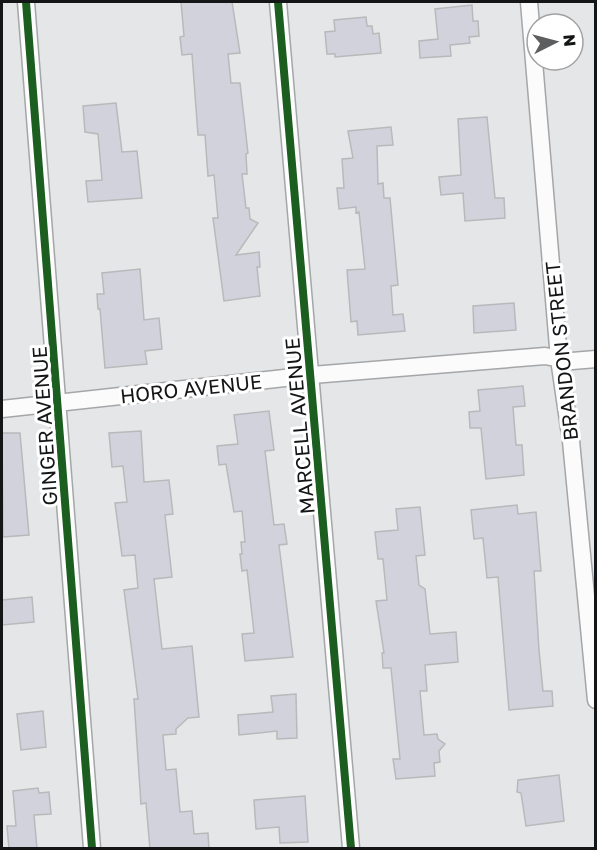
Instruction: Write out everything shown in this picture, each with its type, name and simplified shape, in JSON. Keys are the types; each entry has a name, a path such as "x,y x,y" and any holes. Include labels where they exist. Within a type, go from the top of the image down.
{"street":[{"name":"GINGER AVENUE","path":"26,2 59,402 92,849"},
{"name":"MARCELL AVENUE","path":"278,2 312,375 351,849"},
{"name":"BRANDON STREET","path":"529,2 559,359 571,441 596,700"},
{"name":"HORO AVENUE","path":"2,409 312,375 545,356 572,361 596,359"}],"building":[{"path":"181,2 232,2 240,53 228,54 231,83 240,83 248,153 246,154 247,174 242,174 246,208 249,208 250,219 258,223 236,255 259,252 260,267 257,267 260,296 224,301 213,218 218,218 214,175 208,176 205,135 198,135 192,54 182,55 180,37 184,36"},
{"path":"472,5 473,21 478,21 479,36 469,37 470,43 450,45 451,56 420,58 419,41 438,39 435,9"},
{"path":"366,17 367,26 372,26 373,34 379,33 381,53 335,57 335,54 327,54 325,32 335,31 334,20"},
{"path":"116,103 122,152 137,151 142,198 88,202 86,181 102,180 98,134 85,132 83,106"},
{"path":"487,117 495,198 504,198 505,218 465,221 463,193 441,195 439,177 461,175 458,119"},
{"path":"391,127 393,145 377,146 378,184 383,183 384,198 390,198 398,285 391,286 393,315 403,314 405,331 358,335 357,321 351,322 347,270 365,269 359,212 356,213 356,207 339,209 337,188 344,188 342,159 353,158 348,131"},
{"path":"140,269 144,320 159,318 162,349 145,351 147,364 105,368 97,294 104,294 102,273"},
{"path":"514,303 516,330 474,333 473,306"},
{"path":"523,386 525,406 513,407 516,445 522,445 524,475 486,479 481,428 470,428 469,412 480,411 478,390"},
{"path":"269,411 274,450 265,451 274,525 284,524 287,544 279,545 293,657 245,661 242,634 254,633 247,570 242,571 240,554 242,554 241,542 245,542 242,511 234,512 226,464 219,465 217,446 238,444 234,415"},
{"path":"141,431 144,482 169,480 173,514 165,515 172,577 154,579 162,649 192,646 199,717 188,718 176,729 176,734 163,735 166,770 176,769 180,812 192,811 194,834 208,833 209,849 150,849 146,803 141,804 134,699 138,699 124,590 138,588 135,555 122,556 115,503 127,502 123,466 112,467 109,433"},
{"path":"2,433 20,433 29,535 3,537"},
{"path":"517,505 518,514 536,512 541,571 534,571 539,650 543,691 552,691 553,706 509,710 498,577 487,578 483,538 474,539 471,510"},
{"path":"420,507 425,555 416,556 419,585 425,589 430,634 456,632 458,662 425,665 427,691 420,691 424,735 437,734 438,739 445,744 439,751 440,762 434,763 435,776 396,779 393,759 400,759 391,668 383,668 382,653 384,653 376,601 387,600 383,559 378,559 375,532 398,530 396,509"},
{"path":"32,597 34,622 2,625 2,600"},
{"path":"296,694 297,738 277,739 277,731 239,735 238,715 273,712 271,696"},
{"path":"43,711 46,747 21,750 17,714"},
{"path":"559,775 564,821 526,826 521,793 517,792 518,780"},
{"path":"38,788 39,793 49,792 51,814 34,815 37,849 9,849 7,826 16,826 13,791"},
{"path":"305,796 308,842 280,843 279,827 256,829 254,800"}],"cycle path":[{"path":"26,2 92,848"},
{"path":"278,2 351,848"}]}
